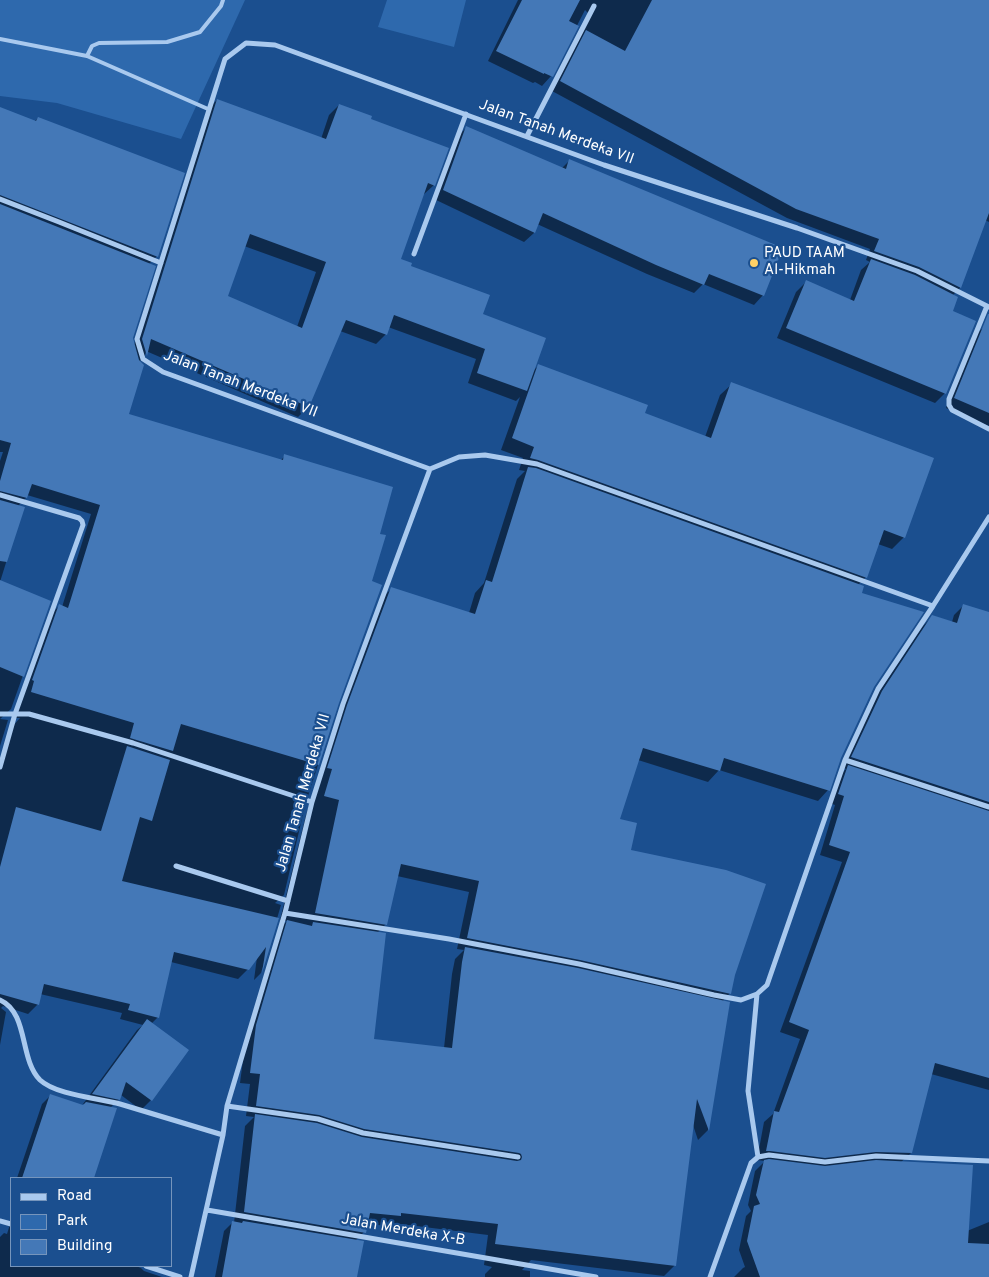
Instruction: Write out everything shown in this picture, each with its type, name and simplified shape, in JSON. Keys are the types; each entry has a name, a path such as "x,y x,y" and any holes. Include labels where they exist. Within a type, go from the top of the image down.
{"street":[{"path":"527,136 594,6"},
{"name":"Jalan Tanah Merdeka VII","path":"191,1277 223,1136 227,1106 285,913 312,802 343,704 430,469 163,372 144,359 137,339 225,59 246,43 275,45 604,165 798,228 917,271 988,307"},
{"path":"414,254 466,114"},
{"path":"0,199 161,263"},
{"path":"988,307 949,399 949,405 952,410 989,429"},
{"path":"430,469 460,457 485,455 537,464 933,606"},
{"path":"0,496 78,518 82,521 83,525 15,714 0,766"},
{"path":"285,913 449,938 579,964 741,1000 757,994 767,985 845,760 878,690 989,517"},
{"path":"0,714 29,714 133,742 312,802"},
{"path":"845,760 989,807"},
{"path":"176,866 288,901"},
{"path":"757,994 748,1091 758,1157"},
{"path":"0,1000 11,1007 17,1018 30,1064 41,1081 58,1090 119,1104 223,1136"},
{"path":"227,1106 318,1119 363,1133 518,1157"},
{"path":"710,1277 750,1163 758,1157 769,1155 825,1162 876,1156 989,1161"},
{"name":"Jalan Merdeka X-B","path":"207,1210 596,1277"},
{"path":"149,1267 180,1277"}],"lane":[{"path":"87,56 92,46 99,43 167,42 200,32 221,6 223,0"},
{"path":"0,39 87,56 208,109"}],"green space":[{"path":"0,0 245,0 181,139 57,103 0,96"},
{"path":"387,0 466,0 454,47 378,27"}],"building":[{"path":"522,0 580,0 569,21 579,26 553,77 496,51"},
{"path":"652,0 989,0 989,213 961,288 919,267 874,251 879,239 796,209 560,81 586,30 625,51"},
{"path":"217,99 326,139 339,104 372,116 371,119 449,148 435,186 428,183 401,259 412,263 411,266 490,295 483,314 546,338 527,391 477,373 485,349 394,315 387,335 346,320 309,407 151,339 147,356 142,339","holes":["250,234 326,262 302,328 228,296"]},
{"path":"0,107 36,121 38,117 185,173 158,257 0,195"},
{"path":"466,126 566,169 569,159 783,248 764,296 709,274 704,285 543,213 535,233 443,190"},
{"path":"0,204 156,266 133,338 139,360 144,365 129,414 283,460 284,454 393,487 380,534 386,535 372,581 382,585 339,703 319,765 181,724 173,751 130,738 134,723 31,692 34,681 32,680 59,604 68,608 100,505 32,484 27,498 0,491 0,481 11,443 0,440"},
{"path":"871,259 915,275 958,297 953,311 976,321 946,394 786,328 806,280 854,301"},
{"path":"989,314 989,413 954,398"},
{"path":"538,364 648,405 645,413 711,438 731,382 934,458 905,538 884,530 867,578 530,458 534,447 512,438"},
{"path":"528,467 536,468 864,586 862,593 924,612 874,687 841,758 830,791 724,758 720,771 643,748 620,819 637,823 631,850 726,870 766,884 735,975 731,994 580,960 467,938 479,881 401,864 387,925 315,913 339,800 324,796 332,769 327,768 347,705 391,587 475,614 486,580 492,582"},
{"path":"0,500 25,507 7,562 0,561"},
{"path":"0,580 51,601 24,677 0,667"},
{"path":"963,604 989,612 989,802 851,757 882,691 932,615 957,623"},
{"path":"127,746 170,760 152,821 140,817 122,881 279,918 262,973 266,947 249,970 174,952 159,1018 128,1010 130,1004 44,984 39,1005 0,994 0,867 16,807 101,831"},
{"path":"848,765 989,811 989,1078 935,1063 912,1153 876,1152 825,1158 766,1151 774,1111 779,1112 809,1030 789,1022 850,852 829,845 844,796 838,794"},
{"path":"287,920 312,926 313,922 386,933 374,1039 452,1048 465,947 578,968 730,1002 709,1131 697,1099 676,1266 495,1244 498,1224 401,1213 401,1216 370,1213 366,1233 244,1212 255,1114 317,1123 362,1137 517,1161 521,1160 522,1157 519,1153 364,1129 319,1115 256,1106 260,1074 250,1073 256,1025"},
{"path":"147,1019 189,1050 152,1101 126,1082 120,1100 92,1094"},
{"path":"50,1094 83,1105 86,1102 117,1108 94,1177 22,1177"},
{"path":"764,1160 825,1166 876,1160 973,1165 968,1243 989,1244 989,1277 760,1277 747,1241 754,1206 760,1204 756,1195"},
{"path":"232,1221 242,1223 243,1221 364,1241 357,1277 222,1277"}],"place":[{"name":"PAUD TAAM Al-Hikmah","path":"754,263"}]}
